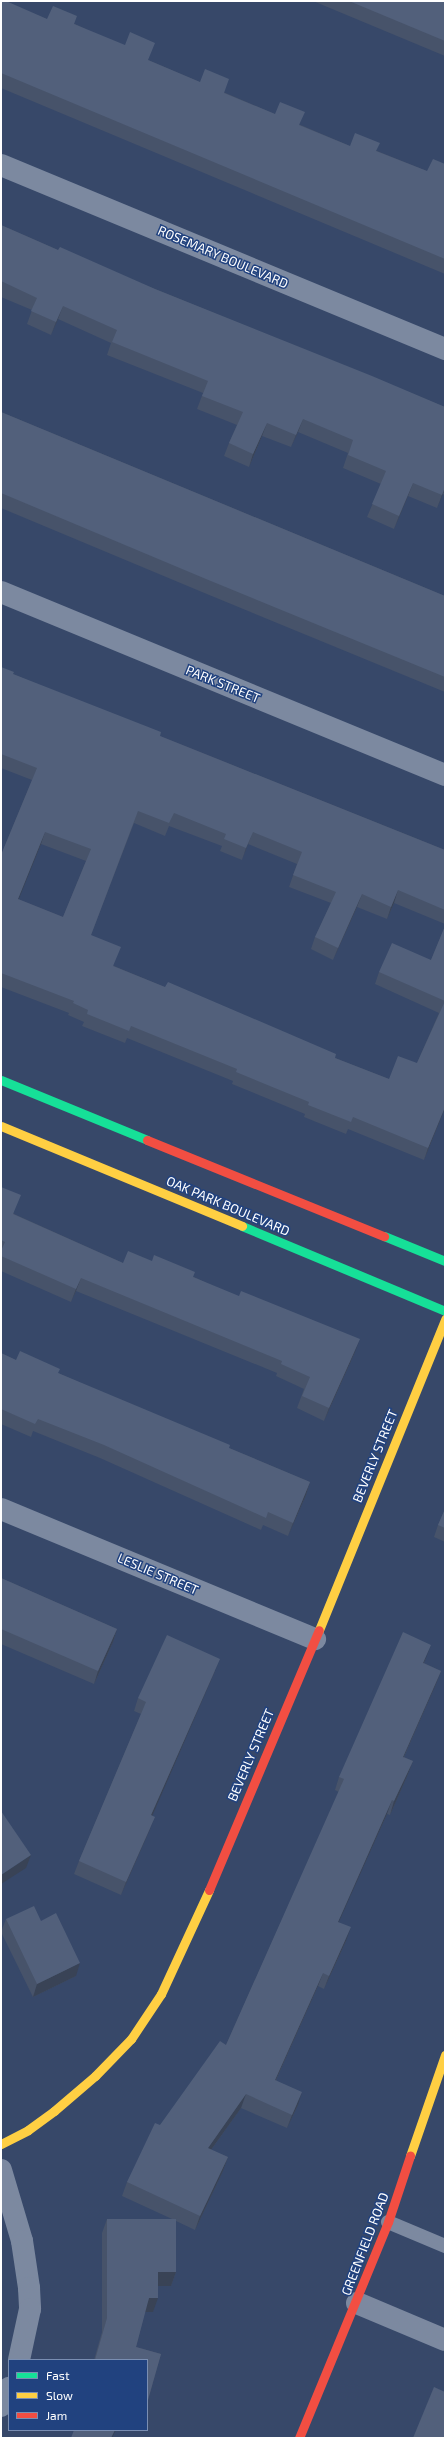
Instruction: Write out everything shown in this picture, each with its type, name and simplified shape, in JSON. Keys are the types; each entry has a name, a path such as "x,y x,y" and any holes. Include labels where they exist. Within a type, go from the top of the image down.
{"street":[{"name":"ROSEMARY BOULEVARD","path":"1,166 445,349"},
{"name":"PARK STREET","path":"1,592 445,775"},
{"path":"1,1080 445,1261"},
{"name":"OAK PARK BOULEVARD","path":"1,1126 445,1311"},
{"name":"BEVERLY STREET","path":"1,2144 54,2110 95,2076 131,2039 161,1994 185,1945 315,1639 445,1319"},
{"name":"LESLIE STREET","path":"1,1509 315,1639"},
{"name":"GREENFIELD ROAD","path":"299,2438 357,2303 388,2222 445,2055"},
{"path":"1,2170 22,2241 29,2288 30,2309 19,2359"},
{"path":"357,2303 445,2340"},
{"path":"1,2406 8,2390"}],"lane":[{"path":"388,2222 445,2246"}],"building":[{"path":"1,1 6,1 47,19 53,6 77,16 74,24 125,45 130,32 155,43 148,60 200,82 205,69 229,79 224,93 275,114 280,102 305,112 299,125 350,146 355,133 380,143 376,151 427,171 433,159 445,164 445,259 1,73"},
{"path":"349,1 445,1 445,41"},
{"path":"1,225 58,250 60,247 155,289 372,376 445,407 445,487 442,495 413,483 399,516 372,504 386,471 348,455 353,440 303,419 296,435 267,423 253,454 229,443 243,412 202,396 208,381 112,342 117,330 63,306 56,322 31,311 37,298 1,281"},
{"path":"1,412 445,596 445,677 1,493"},
{"path":"1,667 14,672 13,674 161,732 160,736 445,850 445,910 398,890 391,907 362,894 338,948 315,937 336,892 293,875 302,852 253,832 246,848 224,839 226,834 174,813 169,823 138,811 91,935 121,947 113,966 165,987 168,982 336,1054 335,1058 389,1079 398,1056 417,1063 445,1001 445,1107 428,1148 353,1117 351,1122 308,1105 309,1102 236,1072 237,1069 131,1026 129,1031 87,1014 88,1010 73,1003 74,1001 1,973 1,855 37,768 1,754","holes":["45,832 91,849 63,917 18,899"]},
{"path":"445,926 445,1001 379,972 392,943 431,960"},
{"path":"1,1187 21,1195 13,1214 123,1263 128,1251 152,1261 154,1255 195,1272 193,1277 239,1296 241,1291 360,1339 329,1408 302,1396 310,1377 281,1364 282,1361 81,1278 76,1289 1,1256 1,1251 5,1242 1,1240"},
{"path":"20,1351 60,1369 58,1373 230,1445 229,1448 310,1482 293,1523 268,1512 266,1518 104,1445 38,1419 35,1424 1,1409 1,1353 16,1360"},
{"path":"445,1509 445,1528 438,1525"},
{"path":"1,1578 117,1629 98,1671 1,1629"},
{"path":"403,1632 431,1645 423,1663 441,1671 403,1757 413,1761 394,1801 392,1800 338,1922 351,1927 329,1976 323,1973 275,2080 302,2092 292,2115 246,2094 208,2148 228,2157 200,2216 127,2182 155,2123 160,2125 220,2041 226,2045 344,1779 339,1777"},
{"path":"167,1635 220,1659 151,1815 155,1817 126,1882 79,1861 146,1702 138,1698"},
{"path":"1,1811 31,1855 1,1875"},
{"path":"34,1906 41,1921 56,1913 80,1963 37,1984 6,1919"},
{"path":"107,2219 176,2219 176,2272 158,2272 158,2298 149,2298 136,2347 161,2354 148,2400 148,2359 95,2359 107,2318"},
{"path":"434,2387 445,2392 445,2438 413,2438"},
{"path":"74,2431 114,2431 111,2438 71,2438"}],"traffic: fast":[{"path":"1,1080 147,1140"},
{"path":"242,1226 445,1311"},
{"path":"384,1236 445,1261"}],"traffic: slow":[{"path":"1,1126 242,1226"},
{"path":"319,1630 445,1319"},
{"path":"1,2144 28,2130 54,2111 95,2076 131,2039 161,1994 209,1890"},
{"path":"410,2156 445,2055"}],"traffic: jam":[{"path":"147,1140 384,1236"},
{"path":"209,1890 319,1630"},
{"path":"299,2438 388,2222 410,2156"}]}
